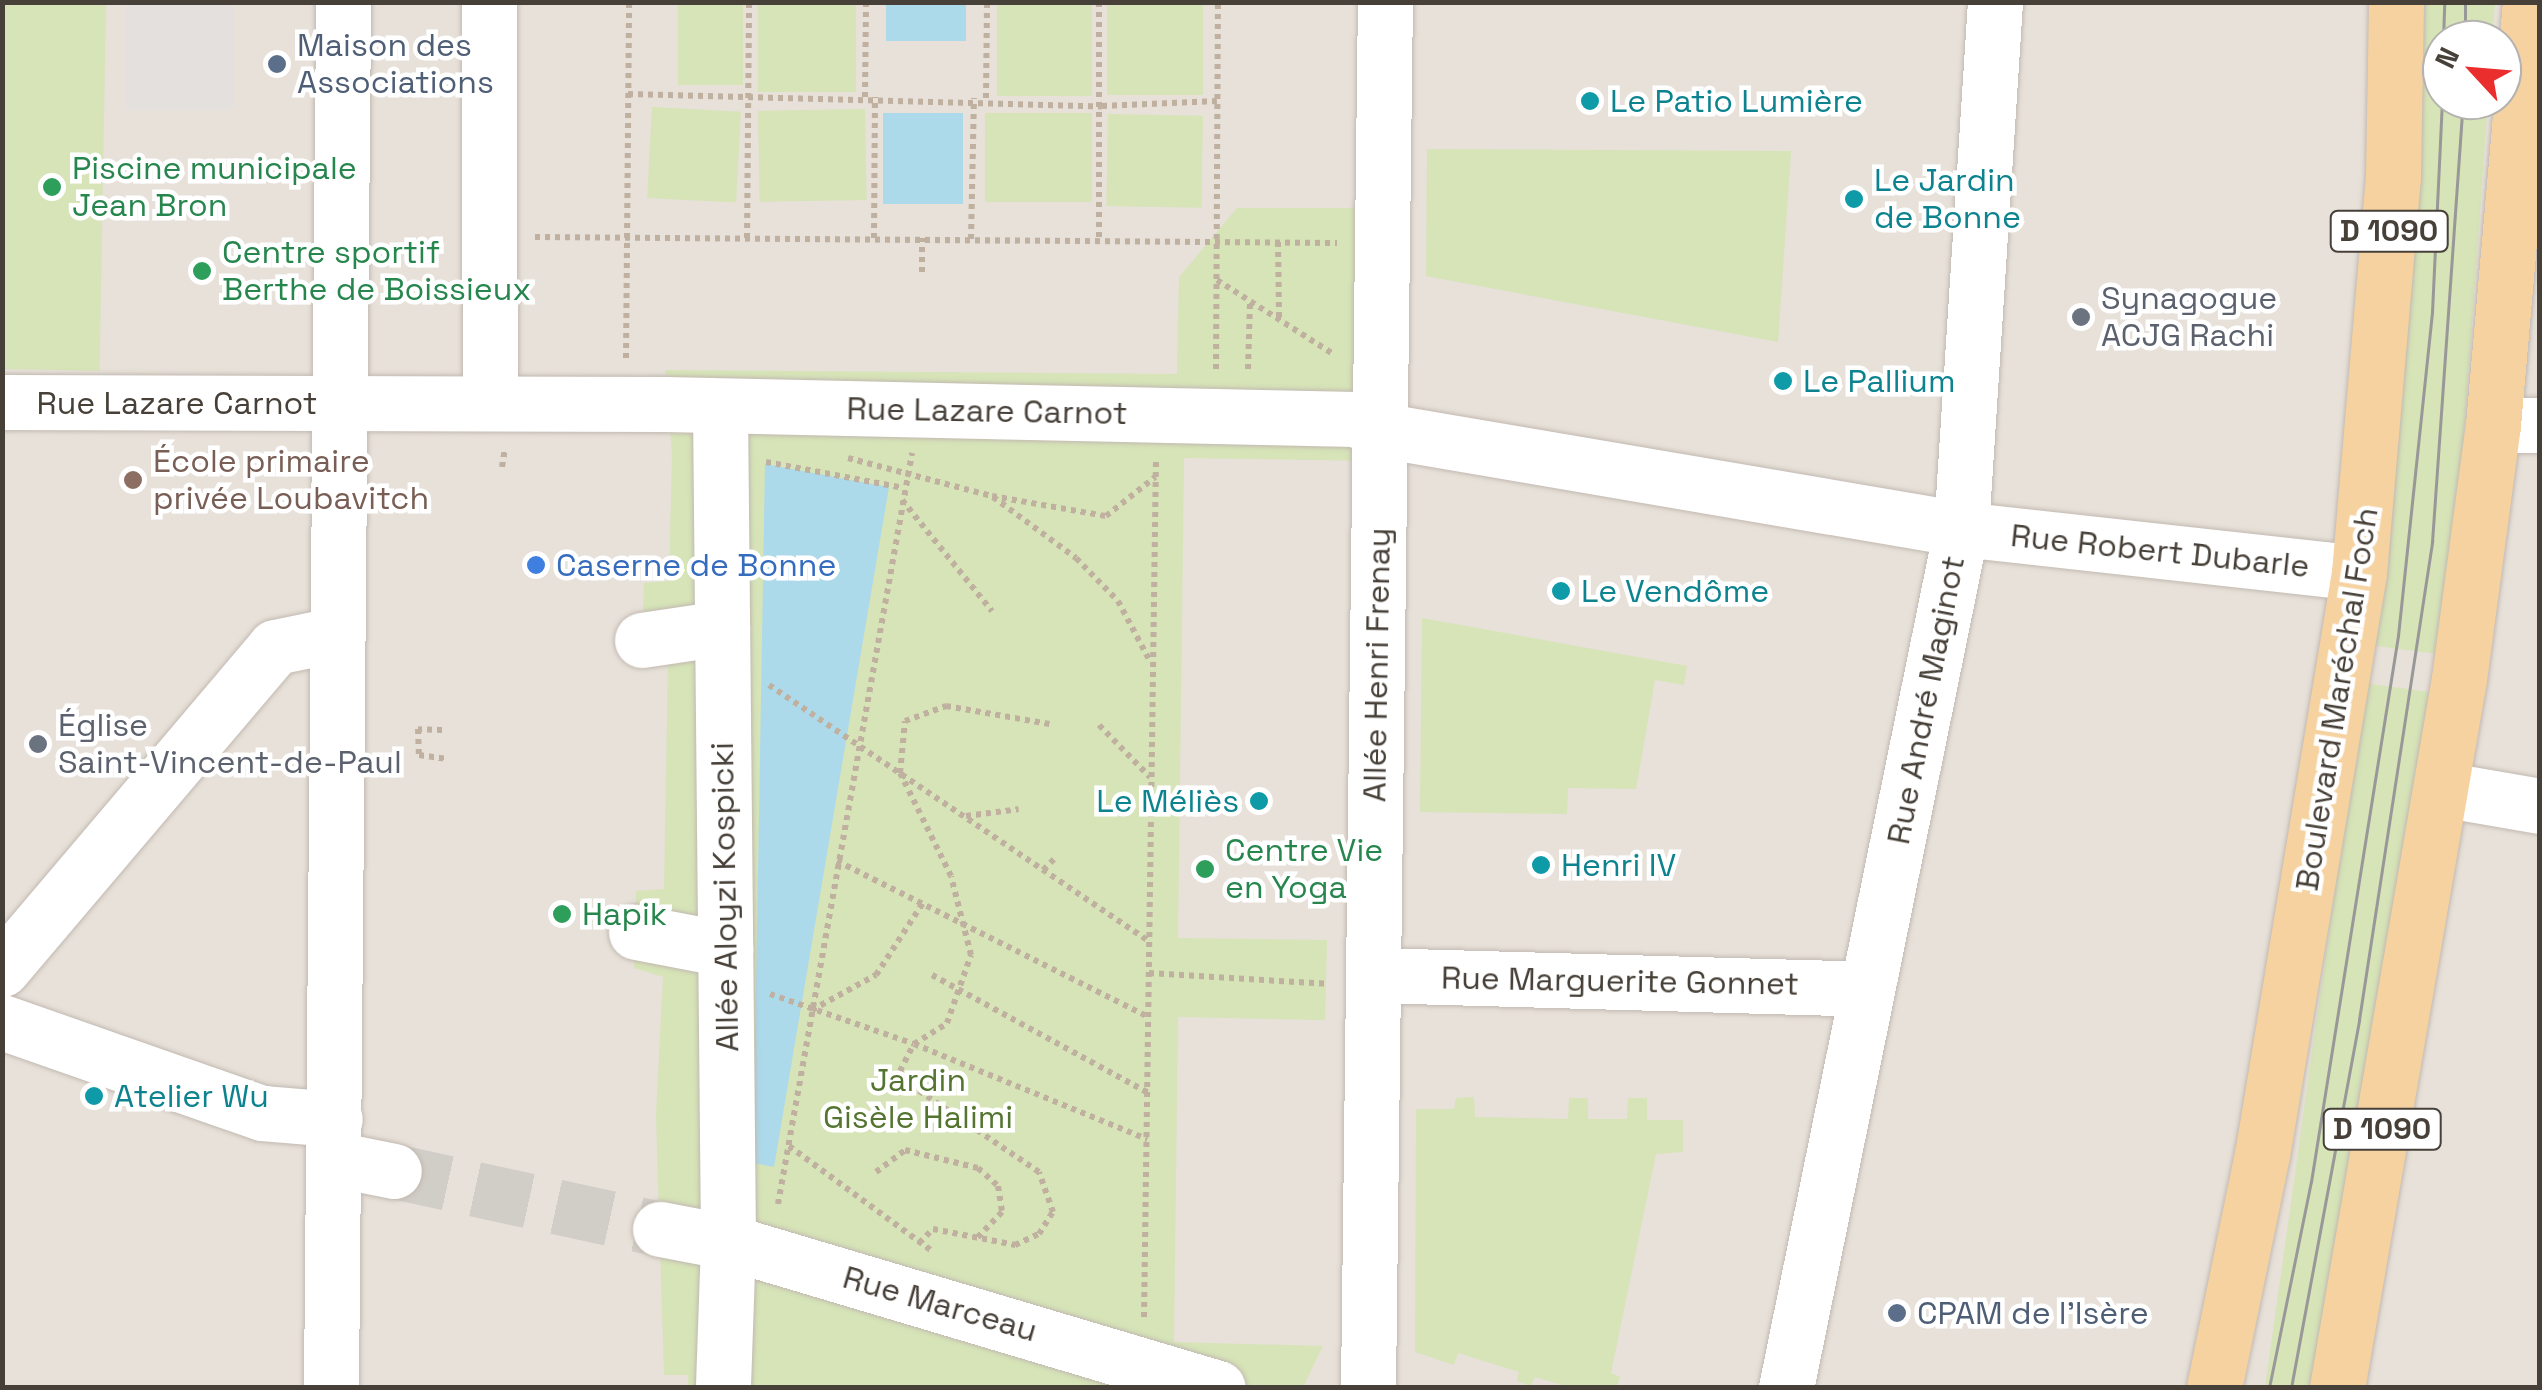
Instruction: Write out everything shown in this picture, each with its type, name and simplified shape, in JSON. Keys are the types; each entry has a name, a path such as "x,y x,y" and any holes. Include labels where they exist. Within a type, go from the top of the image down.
{"main road":[{"name":"Boulevard Maréchal Foch","path":"2214,1388 2266,1136 2358,573 2394,176 2396,2"},
{"name":"D 1090","path":"2337,1388 2442,789 2516,425 2530,2"}],"street":[{"path":"332,1388 334,634 343,2"},
{"path":"489,2 490,403"},
{"name":"Allée Henri Frenay","path":"1368,1388 1385,2"},
{"name":"Rue André Maginot","path":"1786,1388 1960,529 1995,2"},
{"name":"Rue Lazare Carnot","path":"2,402 626,404 922,413 1157,412 1355,418 1380,430 1960,529"},
{"name":"Allée Aloyzi Kospicki","path":"720,406 725,948 749,1248 723,1388"},
{"name":"Rue Robert Dubarle","path":"1960,529 2358,573"},
{"path":"642,640 722,628"},
{"path":"2,969 275,646 334,634"},
{"path":"2442,789 2540,806"},
{"path":"636,932 725,948"},
{"name":"Rue Marguerite Gonnet","path":"1373,981 1866,989"},
{"path":"2,1022 335,1139 394,1172"},
{"name":"Rue Marceau","path":"660,1230 749,1248 1218,1388"}],"path":[{"path":"626,404 629,2"},
{"path":"747,238 749,2"},
{"path":"865,97 866,2"},
{"path":"986,98 987,2"},
{"path":"1099,2 1099,240"},
{"path":"1218,2 1216,279 1232,415"},
{"path":"628,94 986,98 1102,106 1217,101"},
{"path":"874,238 875,97"},
{"path":"972,239 974,98"},
{"path":"489,236 1349,243"},
{"path":"922,238 922,272"},
{"path":"1278,242 1279,319"},
{"path":"1216,279 1343,360"},
{"path":"1232,415 1250,301"},
{"path":"1144,1363 1157,412"},
{"path":"749,1248 788,1145 807,1010 901,498 922,413"},
{"path":"832,454 992,496 1106,516 1156,477"},
{"path":"761,480 761,461 903,488"},
{"path":"992,496 1076,558 1118,601 1152,666"},
{"path":"901,498 992,611"},
{"path":"766,683 1149,942"},
{"path":"788,1145 920,1244 932,1229 1015,1245 1039,1234 1052,1212 1051,1194 1039,1172 1012,1150 906,1082 902,1058 914,1044 947,1023 963,992 971,954 941,851 900,773 905,721 928,710 946,706 1050,724"},
{"path":"1098,725 1151,778"},
{"path":"442,730 418,729 419,755 446,760"},
{"path":"965,817 1016,807"},
{"path":"1043,870 1056,857"},
{"path":"837,862 1148,1017"},
{"path":"807,1010 876,975 923,902"},
{"path":"1149,973 1373,981"},
{"path":"932,974 1148,1093"},
{"path":"807,1010 914,1044 1147,1139"},
{"path":"876,1172 905,1150 978,1168 998,1186 1002,1212 974,1240"}],"shaded area":[{"path":"3,3 2539,3 2539,1387 3,1388"},
{"path":"126,3 234,3 234,110 126,110"}],"green space":[{"name":"Piscine municipale Jean Bron","path":"3,2 106,4 100,371 2,369"},
{"path":"678,3 743,3 743,85 678,85"},
{"path":"758,3 856,3 856,92 758,92"},
{"path":"997,3 1092,3 1092,96 997,96"},
{"path":"1107,3 1203,3 1203,95 1107,95"},
{"path":"2418,3 2495,3 2494,20 2422,20 2422,120 2487,120 2462,462 2437,654 2370,645"},
{"path":"652,107 741,112 736,203 647,198"},
{"path":"865,109 867,200 760,202 758,111"},
{"path":"985,113 1092,113 1092,202 985,202"},
{"path":"1108,114 1203,116 1201,208 1106,206"},
{"path":"1427,149 1791,151 1778,342 1426,276"},
{"name":"Jardin Gisèle Halimi","path":"1237,208 1382,208 1379,461 1184,458 1178,938 1327,940 1325,1020 1178,1017 1174,1342 1323,1346 1303,1387 688,1388 688,1375 664,1375 656,1116 663,977 634,968 636,891 664,889 668,662 642,659 644,583 669,581 672,454 665,370 1177,374 1179,277"},
{"path":"1422,618 1687,666 1684,685 1655,680 1636,789 1568,788 1567,814 1420,812"},
{"path":"2364,683 2432,693 2335,1388 2265,1388"},
{"path":"1474,1097 1475,1117 1568,1119 1569,1098 1588,1098 1588,1119 1627,1119 1628,1098 1647,1098 1647,1120 1683,1120 1683,1152 1656,1154 1611,1373 1620,1377 1617,1387 1569,1387 1535,1377 1531,1386 1517,1381 1519,1372 1458,1353 1454,1365 1415,1352 1416,1109 1454,1109 1456,1098"}],"water":[{"path":"886,3 966,3 966,41 886,41"},
{"path":"883,113 963,113 963,204 883,204"},
{"path":"765,464 889,487 774,1167 753,1163"}],"tunnel":[{"path":"394,1171 660,1229"}],"tram line":[{"path":"2444,2 2444,20"},
{"path":"2465,2 2465,20"},
{"path":"2269,1388 2311,1182 2398,636 2432,312 2441,120"},
{"path":"2291,1388 2359,1020 2432,542 2462,120"}],"place":[{"name":"Maison des Associations","path":"277,64"},
{"name":"Le Patio Lumière","path":"1590,101"},
{"name":"Piscine municipale Jean Bron","path":"52,187"},
{"name":"Le Jardin de Bonne","path":"1854,199"},
{"name":"Centre sportif Berthe de Boissieux","path":"202,271"},
{"name":"Synagogue ACJG Rachi","path":"2081,317"},
{"name":"Le Pallium","path":"1783,381"},
{"name":"École primaire privée Loubavitch","path":"133,480"},
{"name":"Caserne de Bonne","path":"536,565"},
{"name":"Le Vendôme","path":"1561,591"},
{"name":"Église Saint-Vincent-de-Paul","path":"38,744"},
{"name":"Le Méliès","path":"1259,801"},
{"name":"Henri IV","path":"1541,865"},
{"name":"Centre Vie en Yoga","path":"1205,869"},
{"name":"Hapik","path":"562,914"},
{"name":"Atelier Wu","path":"94,1096"},
{"name":"CPAM de l'Isère","path":"1897,1313"}]}
